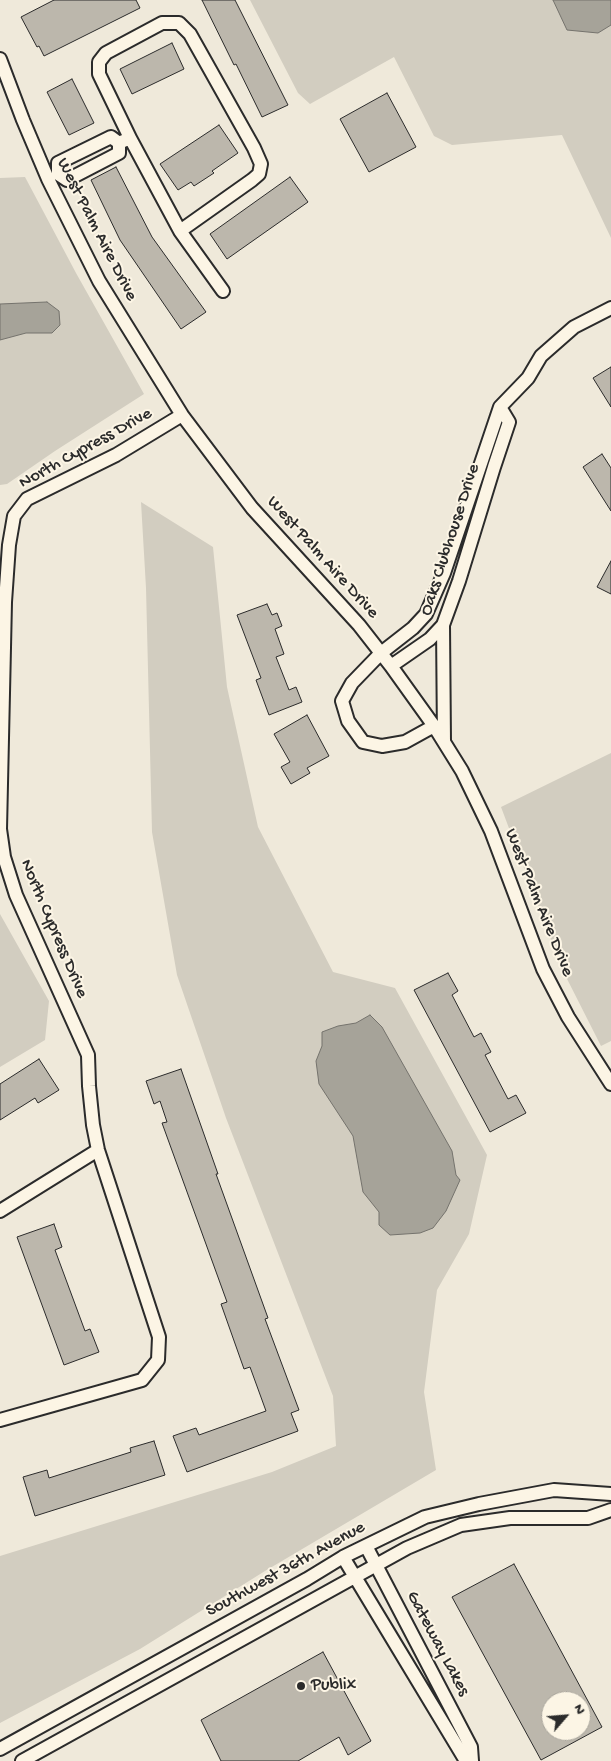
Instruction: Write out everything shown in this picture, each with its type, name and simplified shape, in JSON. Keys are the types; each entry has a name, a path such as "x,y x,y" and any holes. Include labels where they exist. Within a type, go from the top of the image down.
{"street":[{"path":"180,232 252,180 259,174 261,164 254,148 190,34 178,24 162,23 106,53 99,62 99,74 124,141 180,232 223,292"},
{"name":"West Palm Aire Drive","path":"0,59 22,120 53,177 99,281 182,415 252,508 359,625 434,726 462,771 491,831 543,969 568,1017 611,1084"},
{"path":"111,137 124,141 119,153 67,180 53,177 58,163 111,137"},
{"name":"Oaks Clubhouse Drive","path":"434,726 405,742 382,746 363,742 348,721 342,700 352,683 381,653 413,628 426,614 444,573 500,407 528,378 541,356 574,327 611,308"},
{"name":"Oaks Clubhouse Drive","path":"391,666 430,639 444,625 509,422 500,407"},
{"name":"North Cypress Drive","path":"0,1420 142,1380 158,1360 158,1337 98,1150 93,1125 88,1054 16,895 4,857 0,829 2,602 14,516 27,499 116,455 182,415"},
{"path":"444,625 444,742"},
{"path":"0,1211 98,1150"},
{"name":"Southwest 36th Avenue","path":"0,1749 306,1579 343,1556 425,1517 479,1504 554,1490 611,1494"},
{"path":"22,1761 408,1548 461,1525 510,1518 588,1518 611,1510"},
{"name":"Gateway Lakes","path":"366,1546 471,1747 472,1761"},
{"name":"Gateway Lakes","path":"343,1556 397,1643 435,1712 466,1761"}],"shaded area":[{"path":"250,0 611,0 611,238 562,135 452,145 434,136 394,57 310,104 298,93"},
{"path":"553,0 611,0 611,25 598,33 567,30"},
{"path":"25,177 144,394 7,484 0,485 0,178"},
{"path":"47,302 59,311 60,325 52,333 26,333 0,340 0,304"},
{"path":"141,502 213,547 227,687 258,827 333,972 395,988 487,1155 469,1234 437,1290 424,1392 436,1470 265,1571 140,1649 0,1723 0,1556 272,1472 336,1446 333,1396 226,1118 177,975 152,832 146,588"},
{"path":"611,753 611,1041 601,1046 562,969 501,807"},
{"path":"0,914 49,1001 45,1040 0,1067"},
{"path":"370,1015 382,1027 452,1151 456,1175 460,1180 446,1211 433,1228 420,1233 390,1235 379,1225 379,1212 363,1192 353,1136 319,1084 316,1061 322,1046 322,1032 338,1026 356,1023"}],"building":[{"path":"54,0 136,0 140,8 44,56 21,17"},
{"path":"202,0 235,0 288,105 262,117"},
{"path":"172,43 184,69 132,94 120,69"},
{"path":"72,79 94,123 69,135 47,92"},
{"path":"387,93 416,147 369,172 340,119"},
{"path":"219,125 238,153 212,171 214,173 194,186 191,182 178,190 160,164"},
{"path":"116,167 152,237 206,312 181,329 120,240 91,180"},
{"path":"290,177 308,202 227,259 210,234"},
{"path":"611,367 611,407 593,378"},
{"path":"602,454 611,468 611,511 583,467"},
{"path":"611,561 611,594 597,587"},
{"path":"267,604 272,615 277,613 282,626 275,629 284,654 276,657 289,690 296,687 302,702 269,715 256,680 261,678 237,615"},
{"path":"307,715 329,756 307,768 310,773 291,784 281,767 290,762 274,734"},
{"path":"448,973 458,991 452,995 474,1037 481,1033 491,1052 485,1055 508,1099 516,1095 526,1113 490,1132 414,990"},
{"path":"39,1059 59,1090 38,1103 35,1098 0,1120 0,1084"},
{"path":"181,1069 218,1174 216,1174 268,1318 265,1319 299,1410 291,1413 298,1431 187,1472 173,1436 196,1428 199,1435 266,1411 250,1367 244,1369 221,1304 227,1302 162,1123 167,1122 160,1101 154,1104 146,1081"},
{"path":"54,1224 62,1247 55,1250 85,1331 90,1329 99,1352 64,1365 17,1237"},
{"path":"154,1441 165,1475 35,1516 23,1477 47,1470 49,1478 131,1452 130,1448"},
{"path":"514,1564 583,1691 541,1691 541,1741 576,1741 541,1760 452,1597"},
{"name":"Publix","path":"323,1652 371,1741 348,1755 339,1737 298,1761 221,1761 201,1720"},
{"path":"591,1707 602,1727 591,1733"}],"place":[{"name":"Publix","path":"301,1686"}]}
